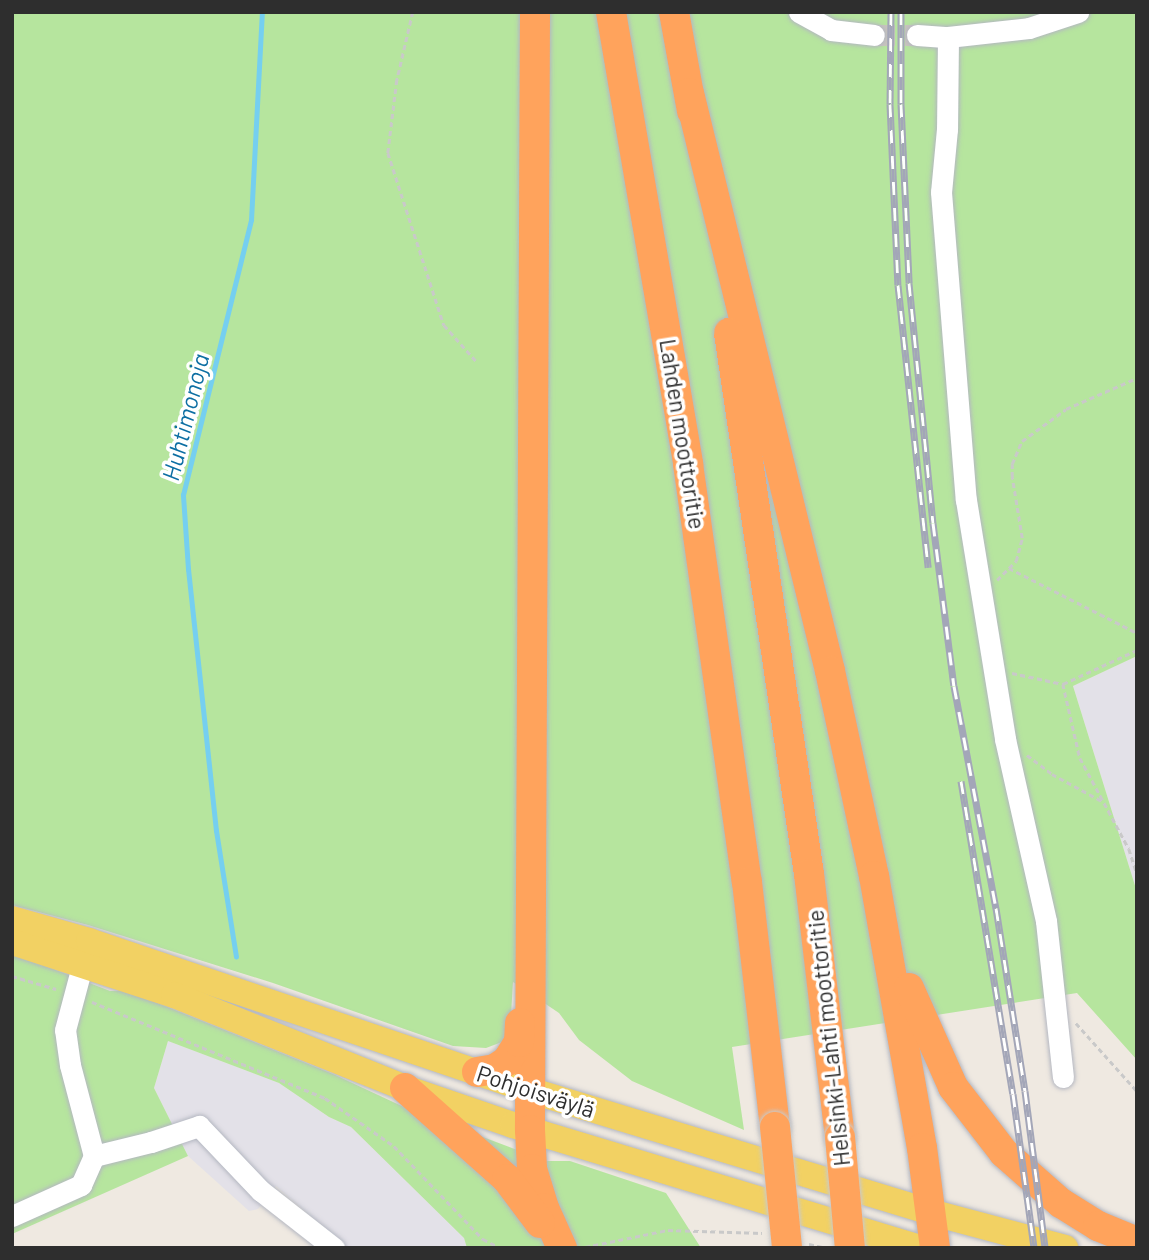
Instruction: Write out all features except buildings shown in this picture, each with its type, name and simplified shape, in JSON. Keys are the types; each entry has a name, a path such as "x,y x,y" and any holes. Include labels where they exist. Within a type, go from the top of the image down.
{"highway":[{"path":"535,12 529,1090 532,1169 544,1208 562,1248"},
{"name":"Lahden moottoritie","path":"611,12 672,358 743,857 787,1242"},
{"path":"674,12 689,93 830,671 874,876 920,1135 935,1248"},
{"name":"Helsinki-Lahti moottoritie","path":"689,93 746,441 803,829 840,1137 850,1248"},
{"path":"874,876 909,991 953,1087 1004,1153 1061,1203 1098,1226 1137,1242"},
{"path":"477,1072 495,1069 507,1061 519,1042 521,1014 530,990"},
{"path":"405,1088 507,1179 556,1248"}],"main road":[{"name":"Pohjoisväylä","path":"12,919 174,995 405,1088 530,1130 921,1248"},
{"name":"Pohjoisväylä","path":"12,942 85,952 930,1212 1065,1248"}],"street":[{"path":"799,12 831,30 874,36"},
{"path":"917,35 948,37 1029,28 1078,12"},
{"path":"948,37 947,129 941,192 966,500 1005,739 1046,921 1063,1077"},
{"path":"12,1216 81,1185 94,1156 65,1030 72,994 85,952"},
{"path":"94,1156 200,1126 261,1191 334,1248"}],"path":[{"path":"413,12 397,80 388,153 444,325 478,363"},
{"path":"981,593 1016,561 1022,538 1012,464 1022,442 1066,410 1137,378"},
{"path":"1009,568 1137,633"},
{"path":"993,669 1063,684 1137,650"},
{"path":"1063,684 1080,758 1129,849 1137,873"},
{"path":"1005,739 1052,774 1102,801"},
{"path":"12,976 72,994 325,1098 394,1146 483,1239 500,1248"},
{"path":"1054,997 1137,1091"},
{"path":"581,1248 668,1230 826,1248"}],"shaded area":[{"path":"1137,656 1137,892 1073,686"},
{"path":"168,1041 279,1083 329,1117 351,1127 464,1238 467,1248 348,1248 276,1186 258,1209 249,1211 188,1156 154,1088"}],"green space":[{"path":"12,12 1137,12 1137,656 1073,686 1137,892 1137,1060 1077,993 732,1047 744,1130 632,1081 579,1040 559,1013 513,982 510,1032 502,1042 486,1048 453,1046 273,983 88,925 12,905"},
{"path":"12,953 110,991 128,991 333,1074 406,1108 546,1161 570,1161 666,1193 701,1248 467,1248 464,1238 351,1127 329,1117 279,1083 168,1041 154,1088 188,1156 12,1234"}],"waterway":[{"name":"Huhtimonoja","path":"236,957 216,831 188,569 183,495 251,220 262,12"}],"tunnel":[{"path":"874,35 917,35"}],"railway":[{"path":"891,12 890,104 898,285 928,567"},
{"path":"901,12 901,104 909,283 933,523 954,686 996,908 1025,1091 1045,1248"},
{"path":"961,781 1013,1094 1034,1248"}]}
